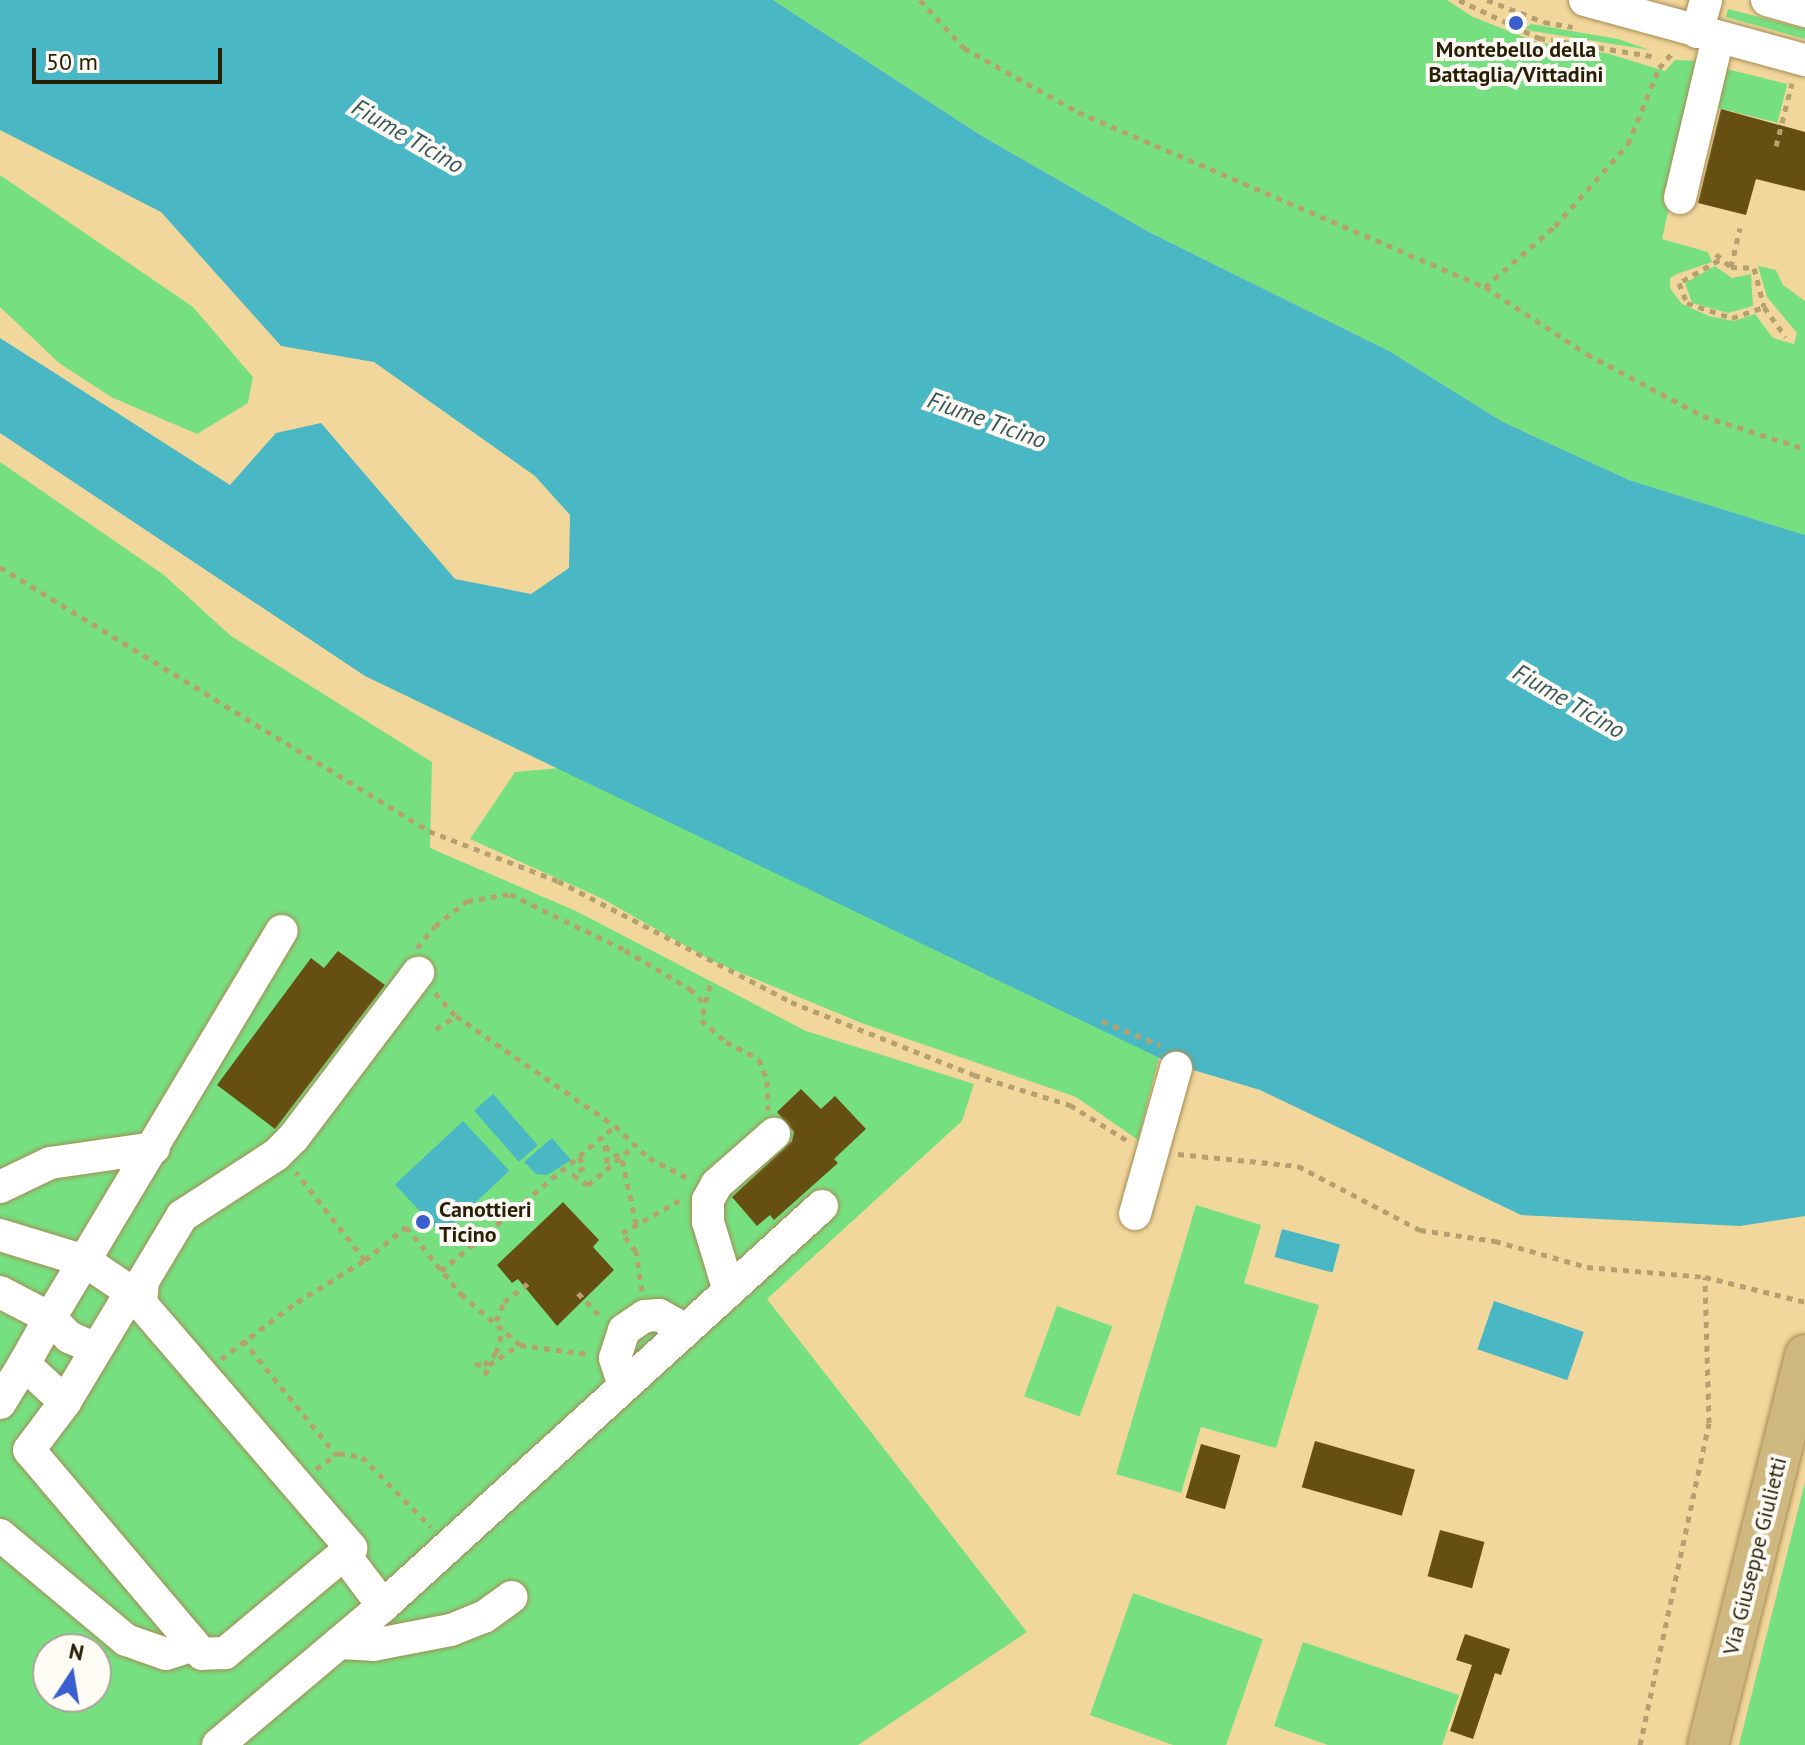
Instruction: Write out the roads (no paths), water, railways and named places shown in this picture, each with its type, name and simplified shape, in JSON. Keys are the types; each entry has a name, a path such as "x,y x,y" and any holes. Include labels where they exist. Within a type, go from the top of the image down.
{"main road":[{"name":"Via Giuseppe Giulietti","path":"1708,1745 1803,1362"}],"street":[{"path":"1585,0 1708,35 1799,71"},
{"path":"1680,198 1708,35 1706,0"},
{"path":"1767,0 1805,11"},
{"path":"65,1402 8,1385 154,1148 282,931"},
{"path":"347,1551 225,1653 202,1654 191,1646 29,1450 65,1402 96,1349 136,1298 182,1216 280,1151 418,973"},
{"path":"1135,1214 1175,1059"},
{"path":"729,1291 706,1211 714,1188 774,1134"},
{"path":"0,1187 50,1163 154,1148"},
{"path":"218,1745 449,1546 620,1372 686,1330 822,1206"},
{"path":"0,1235 85,1261 136,1298 296,1484 347,1551 383,1606"},
{"path":"0,1292 50,1318 69,1337 96,1349"},
{"path":"620,1372 624,1330 645,1316 659,1315 686,1330"},
{"path":"0,1535 126,1640 166,1654 191,1646"},
{"path":"339,1643 373,1645 451,1630 484,1617 512,1597"}],"water":[{"name":"Fiume Ticino","path":"0,0 773,0 982,136 1149,232 1389,351 1503,422 1629,480 1805,535 1805,1216 1740,1226 1521,1215 1260,1090 1170,1063 365,676 0,433 0,338 230,485 276,433 321,423 455,579 531,594 569,568 570,515 535,476 374,362 281,346 161,212 0,130"},
{"path":"493,1094 538,1145 519,1162 474,1110"},
{"path":"463,1121 509,1171 441,1234 395,1184"},
{"path":"552,1138 571,1160 547,1175 536,1174 524,1162"},
{"path":"1282,1229 1340,1245 1332,1273 1274,1257"},
{"path":"1494,1301 1584,1332 1567,1380 1477,1349"}],"place":[{"name":"Montebello della Battaglia/Vittadini","path":"1516,23"},
{"name":"Canottieri Ticino","path":"423,1222"}]}
